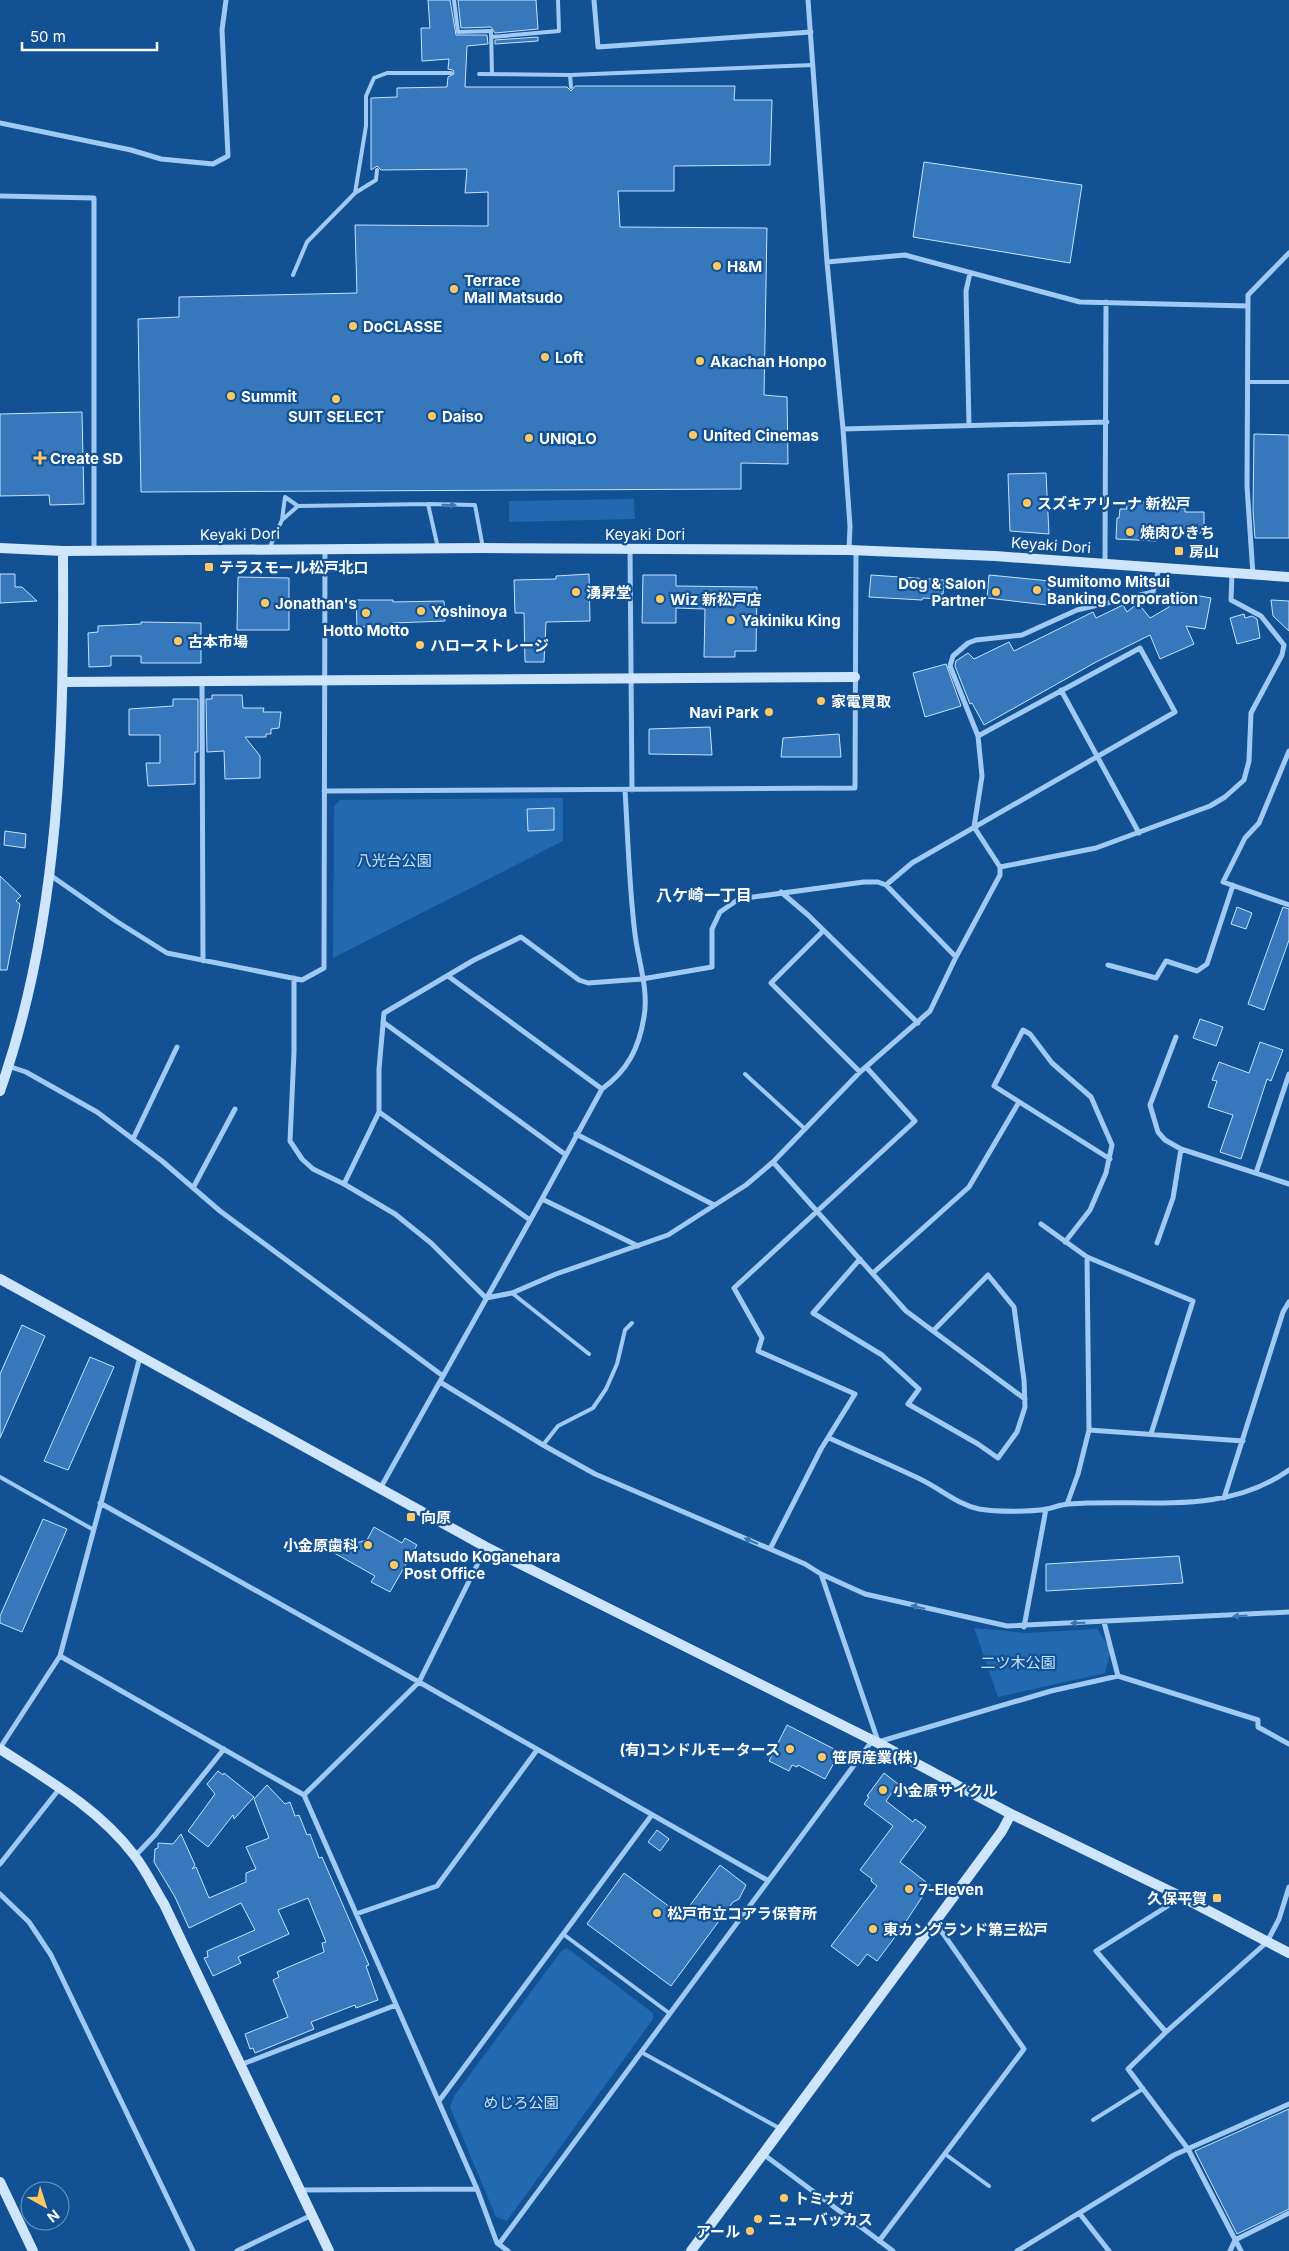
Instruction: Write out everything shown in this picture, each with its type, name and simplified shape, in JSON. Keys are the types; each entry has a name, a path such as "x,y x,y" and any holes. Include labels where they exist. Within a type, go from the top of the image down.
{"street":[{"path":"0,123 131,150 161,159 213,164 228,156 222,30 226,0"},
{"path":"594,0 598,47 811,32"},
{"path":"324,791 855,788 852,550 843,428 827,262 808,0"},
{"path":"0,196 94,198 94,550"},
{"path":"1253,575 1246,486 1248,295 1289,253"},
{"path":"827,262 905,255 1067,299 1248,306"},
{"path":"970,273 966,291 970,425"},
{"path":"1105,564 1106,302"},
{"path":"843,428 1107,422"},
{"name":"Keyaki Dori","path":"0,548 63,551 438,548 852,550 995,556 1289,577"},
{"path":"50,875 116,921 167,953 302,980 324,968 325,549"},
{"path":"630,549 632,790"},
{"path":"0,1091 22,1016 50,875 63,682 63,551"},
{"path":"486,1298 512,1293 556,1274 668,1235 746,1185 772,1162 860,1072 930,1011 956,957 1000,875 1000,867 974,827 982,776 978,736 950,666 952,656 968,643 976,640 1022,634 1052,623 1077,610 1153,592 1160,568"},
{"path":"1000,867 1096,848 1139,833 1210,806 1238,787 1244,780 1249,761 1251,713 1287,645 1261,616 1231,600 1232,573"},
{"path":"886,884 912,864 974,827 1175,712 1140,648 978,736"},
{"path":"63,682 631,680 854,677"},
{"path":"202,682 203,961"},
{"path":"1061,690 1139,833"},
{"path":"1289,751 1259,823 1245,838 1223,882 1289,905"},
{"path":"381,1488 602,1089 618,1078 637,1048 645,1015 642,978 635,934 625,790"},
{"path":"344,1184 379,1112 379,1069 384,1013 474,960 520,937 580,980 588,983 642,978 712,967 712,929 720,912 739,899 781,892 878,882 886,884 956,957"},
{"path":"1108,965 1156,978 1158,971 1166,961 1197,971 1207,964 1232,885"},
{"path":"781,892 918,1023"},
{"path":"823,931 770,983 860,1072"},
{"path":"448,976 602,1089"},
{"path":"294,978 294,1052 290,1141 302,1159 313,1169 344,1184 395,1214 431,1243 486,1298"},
{"path":"383,1022 566,1154"},
{"path":"1066,1242 1090,1210 1106,1173 1110,1159 1112,1144 1090,1097 1052,1063 1030,1034 1023,1030 994,1086 1110,1159"},
{"path":"1176,1037 1150,1105 1158,1132 1165,1140 1181,1149 1289,1184"},
{"path":"133,1139 177,1047"},
{"path":"770,1549 821,1449 855,1394 758,1351 762,1338 734,1288 915,1121 866,1067"},
{"path":"5,1069 26,1072 97,1112 133,1139 220,1211 442,1379 543,1446 595,1474 805,1564 821,1574 865,1594 972,1620 1024,1627 1058,1623 1289,1612"},
{"path":"1256,1173 1289,1074"},
{"path":"873,1274 969,1186 1019,1102"},
{"path":"192,1188 235,1109"},
{"path":"379,1112 530,1220"},
{"path":"576,1134 714,1205"},
{"path":"1157,1243 1173,1198 1181,1149"},
{"path":"772,1162 906,1311 1025,1399"},
{"path":"542,1200 638,1246"},
{"path":"1041,1224 1087,1257 1193,1301 1151,1434"},
{"path":"1067,1504 1078,1474 1089,1430 1087,1257"},
{"path":"860,1259 812,1313 882,1355 919,1389 908,1404 978,1444 998,1458 1016,1432 1025,1407 1024,1380 1014,1307 988,1276 933,1331"},
{"path":"0,1279 486,1547 876,1742 1011,1814 1182,1897 1289,1953"},
{"path":"1224,1498 1283,1312 1289,1302"},
{"path":"140,1357 92,1529 60,1656 0,1748 60,1788 103,1820 135,1856 164,1904 329,2251"},
{"path":"1089,1430 1242,1441"},
{"path":"829,1438 924,1481 962,1504 980,1509 1046,1510 1067,1504 1169,1504 1224,1498 1274,1479 1289,1470"},
{"path":"100,1503 766,1880"},
{"path":"1024,1627 1046,1510"},
{"path":"304,1795 419,1682 486,1547"},
{"path":"821,1574 876,1742"},
{"path":"1104,1622 1118,1676"},
{"path":"60,1656 304,1795 477,2188 499,2244 508,2251"},
{"path":"499,2244 766,1880 876,1742 1051,1691 1118,1676 1258,1720 1258,1727 1289,1744"},
{"path":"135,1856 155,1835 224,1749"},
{"path":"356,1914 437,1886 537,1750"},
{"path":"0,1864 60,1788"},
{"path":"691,2251 1002,1831 1011,1814"},
{"path":"439,2101 651,1816"},
{"path":"1240,2251 1188,2149 1128,2070 1166,2032 1267,1942 1279,1919 1289,1887"},
{"path":"0,1894 29,1922 51,1955 193,2251"},
{"path":"1166,2032 1096,1950 1182,1897"},
{"path":"879,2241 1024,2049 935,1922"},
{"path":"240,2065 396,2005"},
{"path":"1017,2251 1174,2155 1289,2104"},
{"path":"763,2154 893,2251"},
{"path":"0,2182 33,2251"},
{"path":"300,2190 477,2188"},
{"path":"1230,2251 1235,2240 1289,2213"},
{"path":"1080,2214 1109,2251"},
{"path":"237,2251 312,2215"}],"lane":[{"path":"454,0 458,32 491,31 492,74"},
{"path":"492,37 559,31 558,0"},
{"path":"479,74 570,75 813,65"},
{"path":"355,193 366,126 366,96 374,78 387,73 451,73"},
{"path":"570,75 571,86"},
{"path":"293,275 307,242 355,193 376,180 377,170"},
{"path":"1248,382 1289,382"},
{"path":"269,549 282,520 285,497 298,506 474,505 482,548"},
{"path":"428,504 438,548"},
{"path":"282,520 298,506"},
{"path":"745,1074 805,1129"},
{"path":"512,1293 589,1354"},
{"path":"543,1446 558,1426 593,1408 606,1389 617,1364 625,1330 632,1323"},
{"path":"0,1477 92,1529"},
{"path":"563,1934 669,2013"},
{"path":"641,2052 781,2129"},
{"path":"1093,2120 1142,2090"},
{"path":"946,2154 989,2186"}],"green space":[{"path":"634,499 635,519 509,522 509,501"},
{"name":"八光台公園","path":"563,798 563,841 333,958 334,806 340,800"},
{"name":"二ツ木公園","path":"974,1628 1025,1633 1097,1629 1111,1650 1105,1673 998,1697"},
{"name":"めじろ公園","path":"567,1948 653,2013 653,2019 507,2221 496,2217 450,2107 454,2096 562,1950"}],"building":[{"path":"428,0 450,0 456,35 487,35 488,44 467,46 465,87 567,87 571,91 575,86 735,86 734,100 772,100 770,165 674,166 674,191 618,191 620,227 767,228 764,395 787,397 788,464 741,463 741,489 141,492 138,319 179,317 179,297 357,293 355,225 488,226 488,192 465,193 467,169 381,170 377,166 371,170 371,98 397,97 397,88 447,87 448,77 454,74 453,70 448,69 449,59 422,61 421,28 430,28"},
{"path":"458,0 536,0 538,29 495,33 491,27 461,28"},
{"path":"538,37 538,41 495,44 495,40"},
{"path":"924,162 1082,185 1070,263 913,237"},
{"path":"82,412 84,504 50,505 49,495 0,496 0,414"},
{"path":"1254,434 1289,435 1289,538 1255,538 1253,510"},
{"path":"1046,473 1049,534 1010,531 1008,474"},
{"path":"1126,502 1167,502 1167,505 1173,505 1173,508 1185,508 1185,512 1204,512 1204,526 1201,526 1201,533 1156,535 1156,541 1116,539 1117,518 1119,518 1120,509 1127,509"},
{"path":"0,574 15,574 15,587 22,587 37,601 0,603"},
{"path":"589,574 590,621 546,622 544,662 525,662 524,613 515,613 514,580 556,579 556,576"},
{"path":"643,575 676,575 676,586 757,587 756,651 735,651 735,657 704,657 705,609 676,608 676,623 642,623"},
{"path":"871,575 944,580 943,594 941,594 940,599 923,598 922,600 869,597"},
{"path":"989,575 1050,581 1047,605 987,598"},
{"path":"238,577 289,578 289,630 237,630"},
{"path":"1172,591 1211,598 1205,629 1186,626 1194,644 1160,659 1150,635 1096,662 984,725 972,703 970,704 955,666 956,661 968,653 974,659 1009,642 1014,651 1093,612 1096,618 1123,605 1127,612 1138,603 1150,618 1169,607"},
{"path":"356,600 393,600 393,602 444,601 445,621 393,623 393,626 357,627"},
{"path":"1271,600 1289,601 1289,631 1273,616"},
{"path":"1244,614 1245,618 1252,616 1257,619 1260,638 1237,644 1230,618"},
{"path":"141,622 201,623 201,663 141,663 141,656 111,656 111,666 89,667 88,633 98,632 98,626 141,624"},
{"path":"946,664 961,706 925,717 913,673"},
{"path":"212,695 242,695 243,708 264,708 263,712 281,712 279,728 271,729 271,734 266,734 266,737 245,737 260,756 260,778 225,779 224,751 207,752 206,699 212,699"},
{"path":"173,699 198,699 198,752 195,752 195,784 148,786 146,763 160,763 160,735 129,735 129,709 173,706"},
{"path":"710,727 712,755 649,754 649,729"},
{"path":"839,734 841,757 781,757 783,738"},
{"path":"554,808 554,830 528,831 527,809"},
{"path":"5,831 26,834 25,848 4,845"},
{"path":"0,876 21,896 16,901 20,904 7,970 0,970"},
{"path":"1237,907 1252,913 1246,929 1231,924"},
{"path":"1283,907 1289,909 1289,940 1264,1010 1248,1004"},
{"path":"1200,1019 1223,1027 1216,1046 1193,1038"},
{"path":"1260,1042 1283,1050 1271,1081 1267,1079 1241,1159 1220,1152 1233,1115 1208,1107 1217,1081 1212,1080 1219,1062 1249,1073"},
{"path":"22,1325 45,1336 0,1438 0,1374"},
{"path":"90,1357 114,1367 68,1470 44,1461"},
{"path":"43,1519 67,1529 22,1632 0,1623 0,1616"},
{"path":"374,1527 402,1543 405,1538 417,1545 390,1592 371,1582 375,1576 329,1550 367,1540"},
{"path":"1179,1556 1183,1583 1046,1591 1046,1564"},
{"path":"787,1725 840,1752 825,1779 798,1765 797,1767 792,1765 789,1771 769,1761"},
{"path":"218,1771 223,1775 224,1773 254,1797 234,1819 233,1815 208,1847 188,1831 215,1794 207,1784"},
{"path":"884,1773 898,1784 886,1801 913,1822 915,1819 926,1827 900,1862 930,1885 877,1961 867,1954 858,1966 831,1946 877,1886 871,1881 872,1879 860,1870 893,1826 864,1804 869,1797 867,1796"},
{"path":"267,1785 285,1804 290,1802 295,1816 299,1815 307,1835 310,1834 319,1858 322,1857 369,1965 366,1966 378,2000 356,2008 355,2005 311,2022 314,2029 255,2053 253,2048 250,2049 245,2034 288,2017 273,1980 279,1977 277,1972 324,1952 322,1943 326,1942 308,1898 278,1910 289,1934 238,1957 241,1963 213,1976 204,1958 208,1957 207,1951 255,1930 241,1903 189,1928 175,1897 154,1862 155,1849 158,1848 158,1843 173,1844 181,1834 195,1865 192,1869 196,1867 209,1898 246,1882 246,1873 256,1869 246,1847 269,1838 254,1799"},
{"path":"657,1830 669,1839 660,1851 648,1842"},
{"path":"720,1865 746,1885 739,1899 733,1902 671,1986 587,1924 624,1873 682,1916"},
{"path":"1289,2109 1289,2209 1237,2234 1195,2151"}],"place":[{"name":"H&M","path":"717,266"},
{"name":"Terrace Mall Matsudo","path":"454,289"},
{"name":"DoCLASSE","path":"353,326"},
{"name":"Loft","path":"545,357"},
{"name":"Akachan Honpo","path":"700,361"},
{"name":"Summit","path":"231,396"},
{"name":"SUIT SELECT","path":"336,399"},
{"name":"Daiso","path":"432,416"},
{"name":"United Cinemas","path":"693,435"},
{"name":"UNIQLO","path":"529,438"},
{"name":"Create SD","path":"40,458"},
{"name":"スズキアリーナ 新松戸","path":"1027,503"},
{"name":"焼肉ひきち","path":"1130,532"},
{"name":"房山","path":"1179,551"},
{"name":"テラスモール松戸北口","path":"209,567"},
{"name":"Sumitomo Mitsui Banking Corporation","path":"1037,590"},
{"name":"湧昇堂","path":"576,592"},
{"name":"Dog & Salon Partner","path":"996,592"},
{"name":"Wiz 新松戸店","path":"660,599"},
{"name":"Jonathan's","path":"265,603"},
{"name":"Yoshinoya","path":"421,611"},
{"name":"Hotto Motto","path":"366,613"},
{"name":"Yakiniku King","path":"731,620"},
{"name":"古本市場","path":"178,641"},
{"name":"ハローストレージ","path":"420,645"},
{"name":"家電買取","path":"821,701"},
{"name":"Navi Park","path":"769,712"},
{"name":"向原","path":"411,1517"},
{"name":"小金原歯科","path":"368,1545"},
{"name":"Matsudo Koganehara Post Office","path":"394,1565"},
{"name":"(有)コンドルモータース","path":"790,1749"},
{"name":"笹原産業(株)","path":"822,1757"},
{"name":"小金原サイクル","path":"883,1790"},
{"name":"7-Eleven","path":"909,1889"},
{"name":"久保平賀","path":"1217,1898"},
{"name":"松戸市立コアラ保育所","path":"657,1913"},
{"name":"東カングランド第三松戸","path":"873,1929"},
{"name":"トミナガ","path":"784,2198"},
{"name":"ニューバッカス","path":"758,2219"},
{"name":"アール","path":"750,2231"}],"district":[{"name":"八ケ崎一丁目","path":"704,895"}]}
